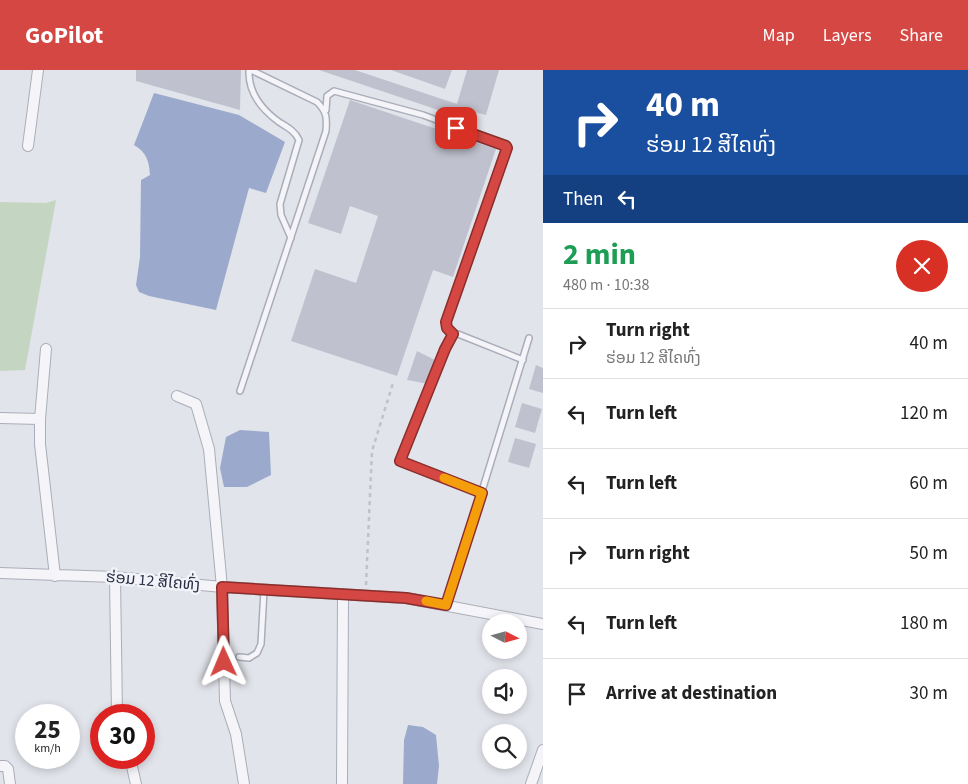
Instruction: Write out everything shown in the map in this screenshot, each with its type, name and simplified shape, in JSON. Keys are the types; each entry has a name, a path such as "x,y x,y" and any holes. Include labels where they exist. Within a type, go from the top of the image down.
{"street":[{"path":"28,146 38,70"},
{"path":"46,349 40,419 40,444 55,576"},
{"path":"177,396 196,404 209,449 222,587 225,700 236,734 244,784"},
{"path":"0,418 40,419"},
{"name":"ຮ່ອມ 12 ສີໄຄທົ່ງ","path":"0,573 114,577 264,590 365,594 406,598 543,624"},
{"path":"114,577 117,704"},
{"path":"342,784 343,594"},
{"path":"531,784 543,750"},
{"path":"0,766 5,766 8,769 10,784"},
{"path":"133,769 136,784"}],"lane":[{"path":"291,238 281,215 280,204 299,140 293,131 275,119 258,102 251,91 248,80 250,70 317,102 326,110"},
{"path":"240,391 326,131 327,96 334,91 423,115 506,146 503,162 446,322 447,328 453,334 458,334 523,360"},
{"path":"453,334 445,349 400,461 482,493"},
{"path":"446,605 529,338"},
{"path":"239,658 249,658 257,654 261,644 264,590"}],"path":[{"path":"365,594 372,451 393,383"}],"green space":[{"path":"56,200 25,370 0,371 0,202 46,203"}],"water":[{"path":"154,93 239,115 285,142 266,193 249,188 216,310 149,296 139,292 136,285 140,257 141,180 150,175 146,158 142,151 134,145"},
{"path":"240,430 269,432 271,475 247,487 224,487 220,468 226,437"},
{"path":"408,725 423,727 436,735 439,766 437,784 403,784 404,740"}],"building":[{"path":"136,70 241,70 240,110 136,81"},
{"path":"319,70 355,70 457,104 467,70 499,70 486,115 456,107 453,115"},
{"path":"391,70 452,70 445,89"},
{"path":"350,100 496,149 453,277 433,270 397,376 291,341 315,269 356,283 378,216 350,206 341,234 308,223"},
{"path":"417,351 437,361 429,384 407,380"},
{"path":"536,365 543,368 543,393 529,389"},
{"path":"522,403 542,409 535,433 515,427"},
{"path":"515,438 536,444 529,468 508,462"}],"slow traffic":[{"path":"426,601 446,605 482,493 444,478"}],"route":[{"path":"224,662 222,587 365,594 406,598 446,605 482,493 400,461 445,349 453,334 447,328 446,322 507,148 456,128"}]}
